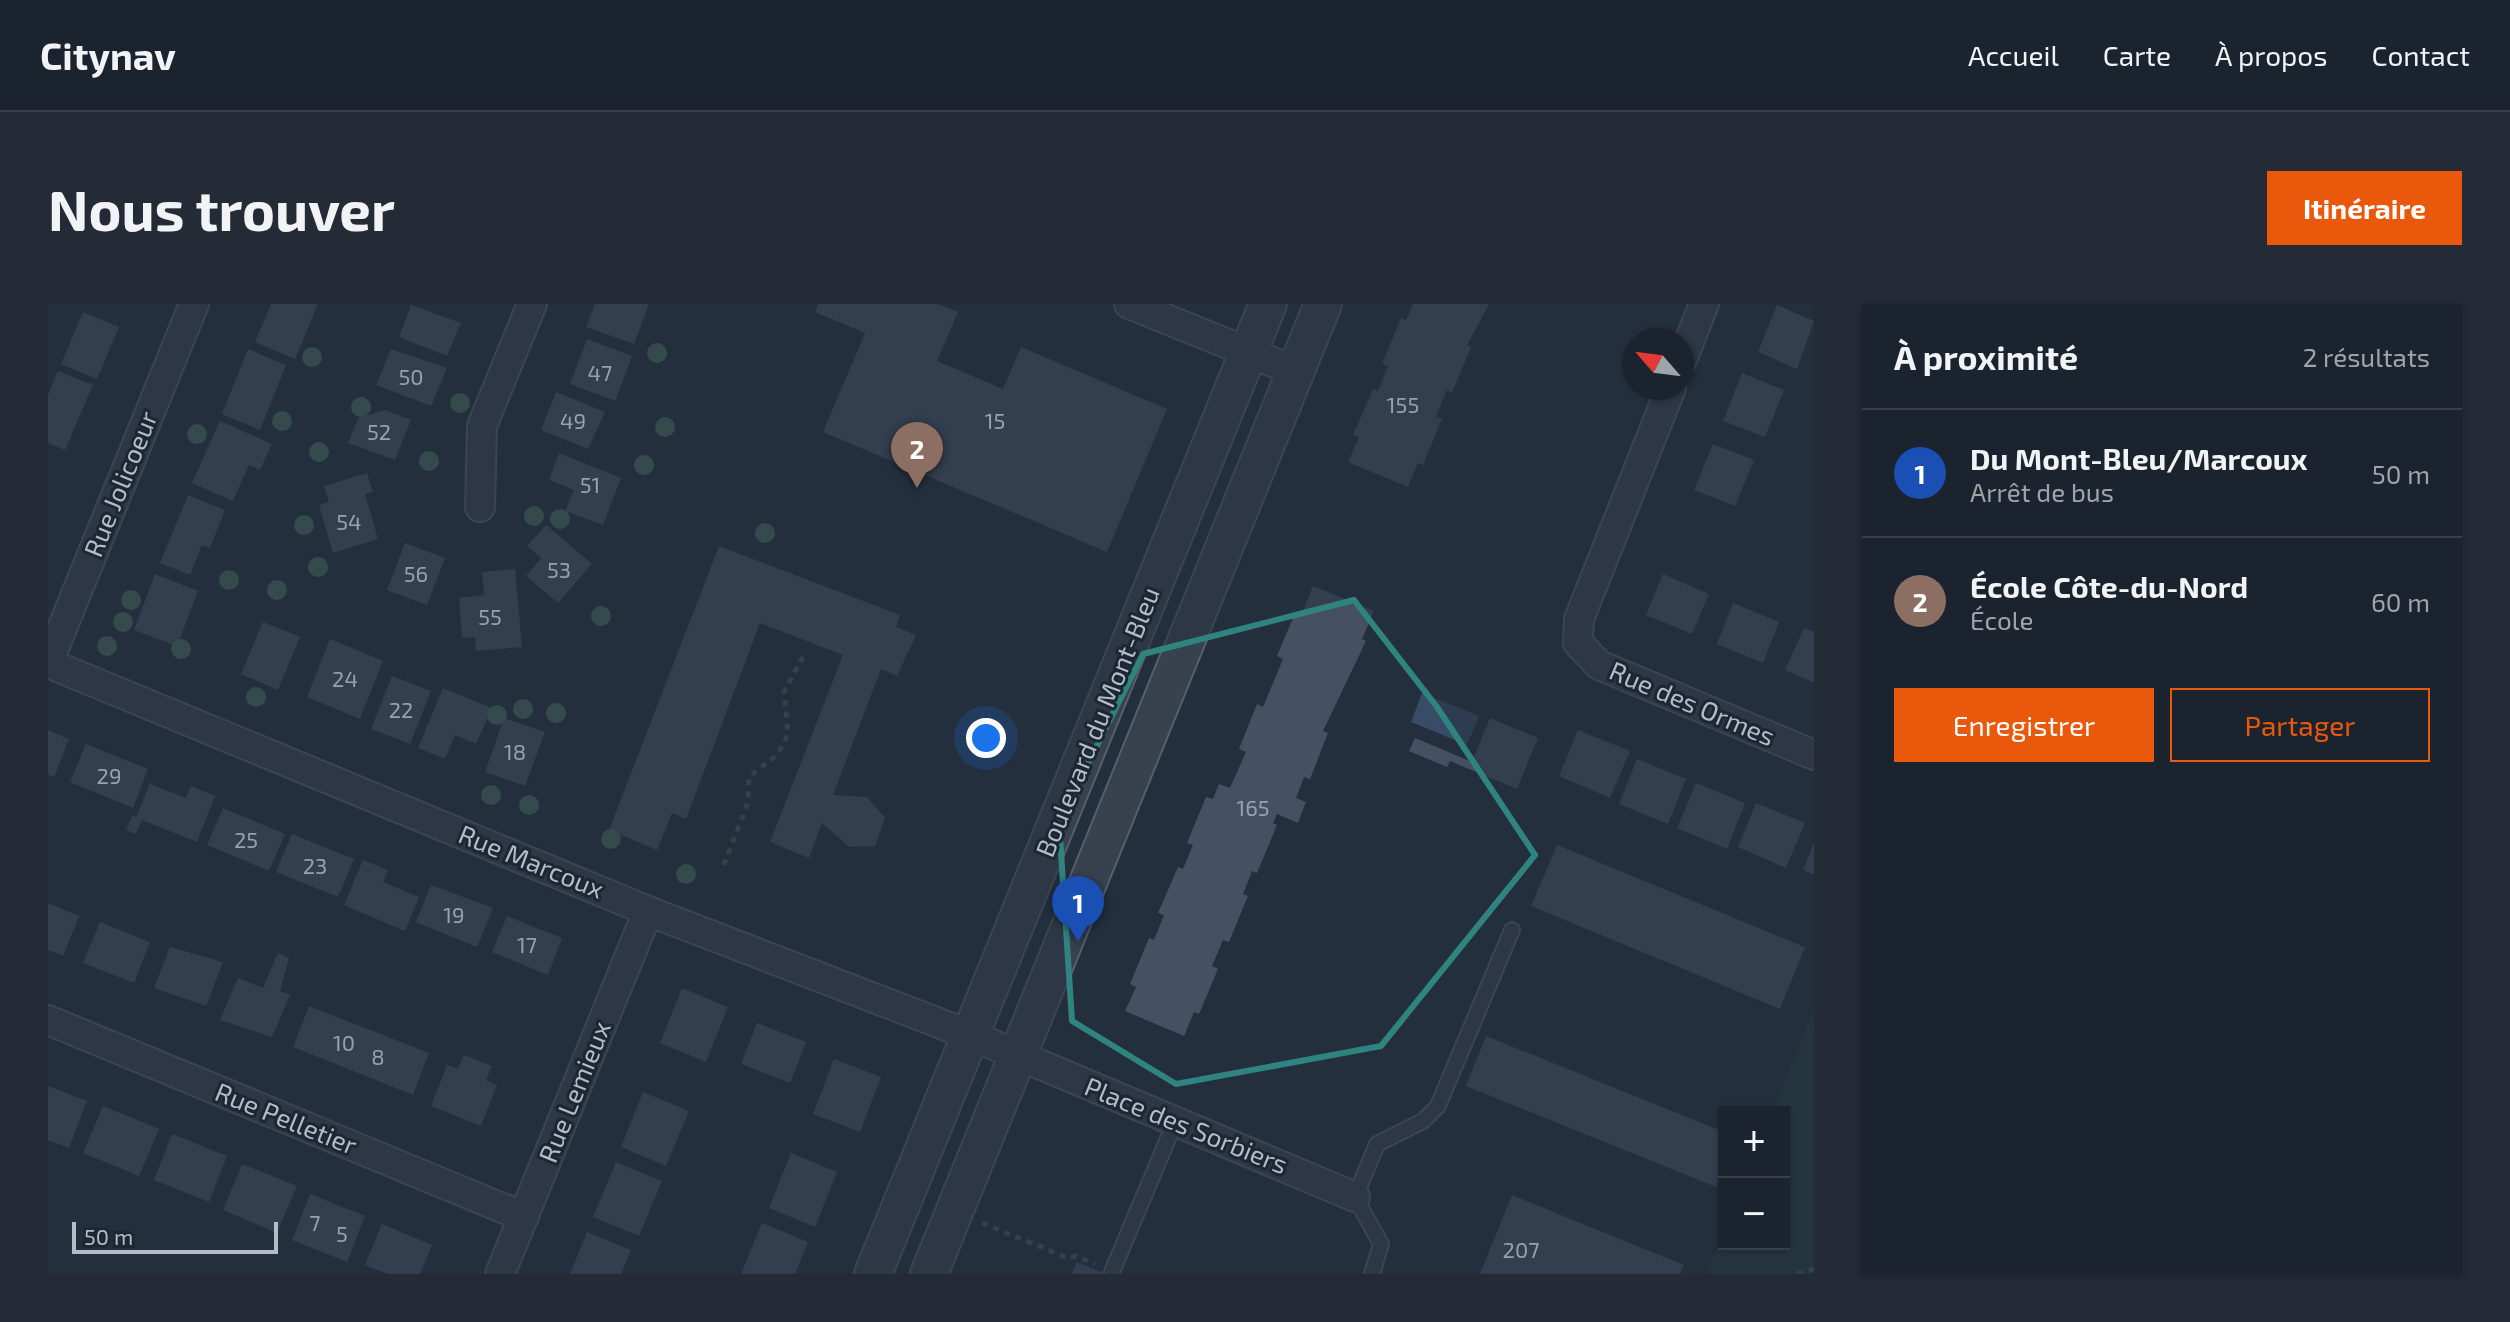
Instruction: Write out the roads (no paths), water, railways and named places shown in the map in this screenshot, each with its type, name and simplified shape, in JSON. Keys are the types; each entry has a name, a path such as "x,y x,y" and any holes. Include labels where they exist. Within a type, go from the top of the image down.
{"street":[{"name":"Rue Jolicoeur","path":"48,663 194,304"},
{"path":"480,507 482,426 532,304"},
{"path":"1129,304 1295,371"},
{"name":"Boulevard du Mont-Bleu","path":"873,1274 1268,304"},
{"name":"Boulevard du Mont-Bleu","path":"929,1274 1323,304"},
{"path":"1694,329 1704,304"},
{"name":"Rue des Ormes","path":"1666,400 1579,619 1578,643 1599,665 1814,755"},
{"name":"Rue Marcoux","path":"48,663 648,911 970,1035 1016,1056"},
{"name":"Rue Lemieux","path":"500,1274 648,911"},
{"name":"Rue Pelletier","path":"48,1020 524,1217"},
{"name":"Place des Sorbiers","path":"1016,1056 1355,1197"}],"lane":[{"path":"1372,1274 1381,1244 1355,1197 1377,1144 1423,1121 1438,1106 1512,930"},
{"path":"1112,1272 1175,1122"}],"water":[{"path":"1422,693 1479,716 1467,745 1411,722"}],"place":[{"name":"École Côte-du-Nord","path":"917,488"},
{"name":"Du Mont-Bleu/Marcoux","path":"1078,942"}]}
